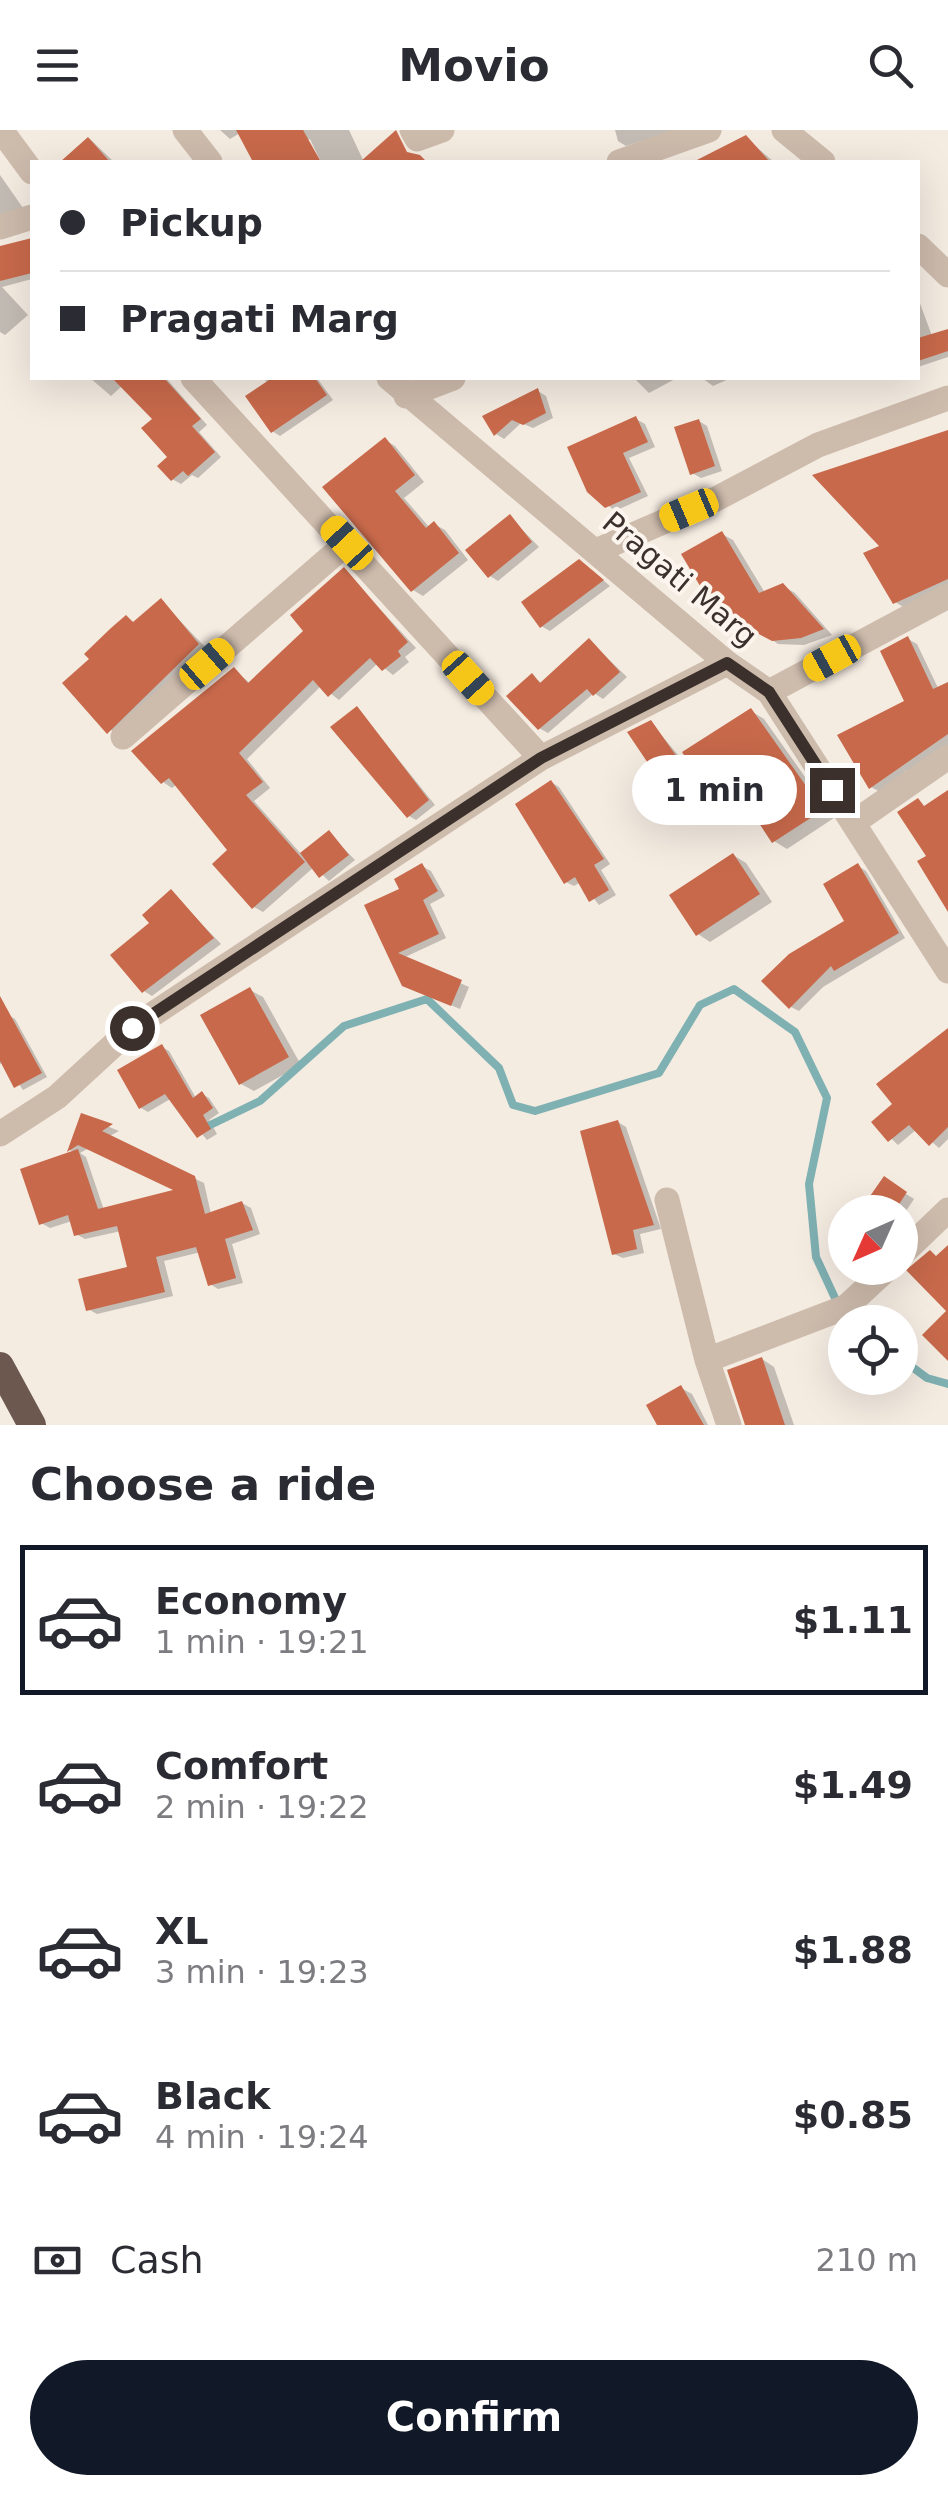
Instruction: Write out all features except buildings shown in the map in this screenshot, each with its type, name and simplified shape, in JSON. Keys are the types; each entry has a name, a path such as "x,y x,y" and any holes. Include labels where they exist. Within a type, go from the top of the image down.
{"highway":[{"path":"0,1366 32,1425"}],"street":[{"path":"1,130 30,169"},
{"path":"185,130 208,160"},
{"path":"412,130 417,139 442,130"},
{"path":"625,160 709,130"},
{"path":"784,130 821,160"},
{"path":"0,227 30,218"},
{"path":"920,248 948,275"},
{"path":"195,380 541,758"},
{"path":"398,387 441,380"},
{"name":"Pragati Marg","path":"398,387 727,663 769,692 948,972"},
{"path":"596,551 716,498 818,445 948,398"},
{"path":"122,738 347,543"},
{"path":"769,692 948,596"},
{"path":"0,1134 57,1097 132,1028 541,758 727,663"},
{"path":"854,823 948,757"},
{"path":"667,1200 729,1425"},
{"path":"918,1239 948,1210"},
{"path":"708,1360 798,1329 846,1307 870,1285"}],"waterway":[{"path":"202,1129 260,1101 344,1026 427,999 499,1068 513,1105 535,1111 659,1073 700,1005 734,989 795,1032 827,1098 809,1184 816,1257 838,1305"},
{"path":"918,1371 948,1384"}],"route":[{"path":"132,1028 541,758 727,663 769,692 832,790"}]}
